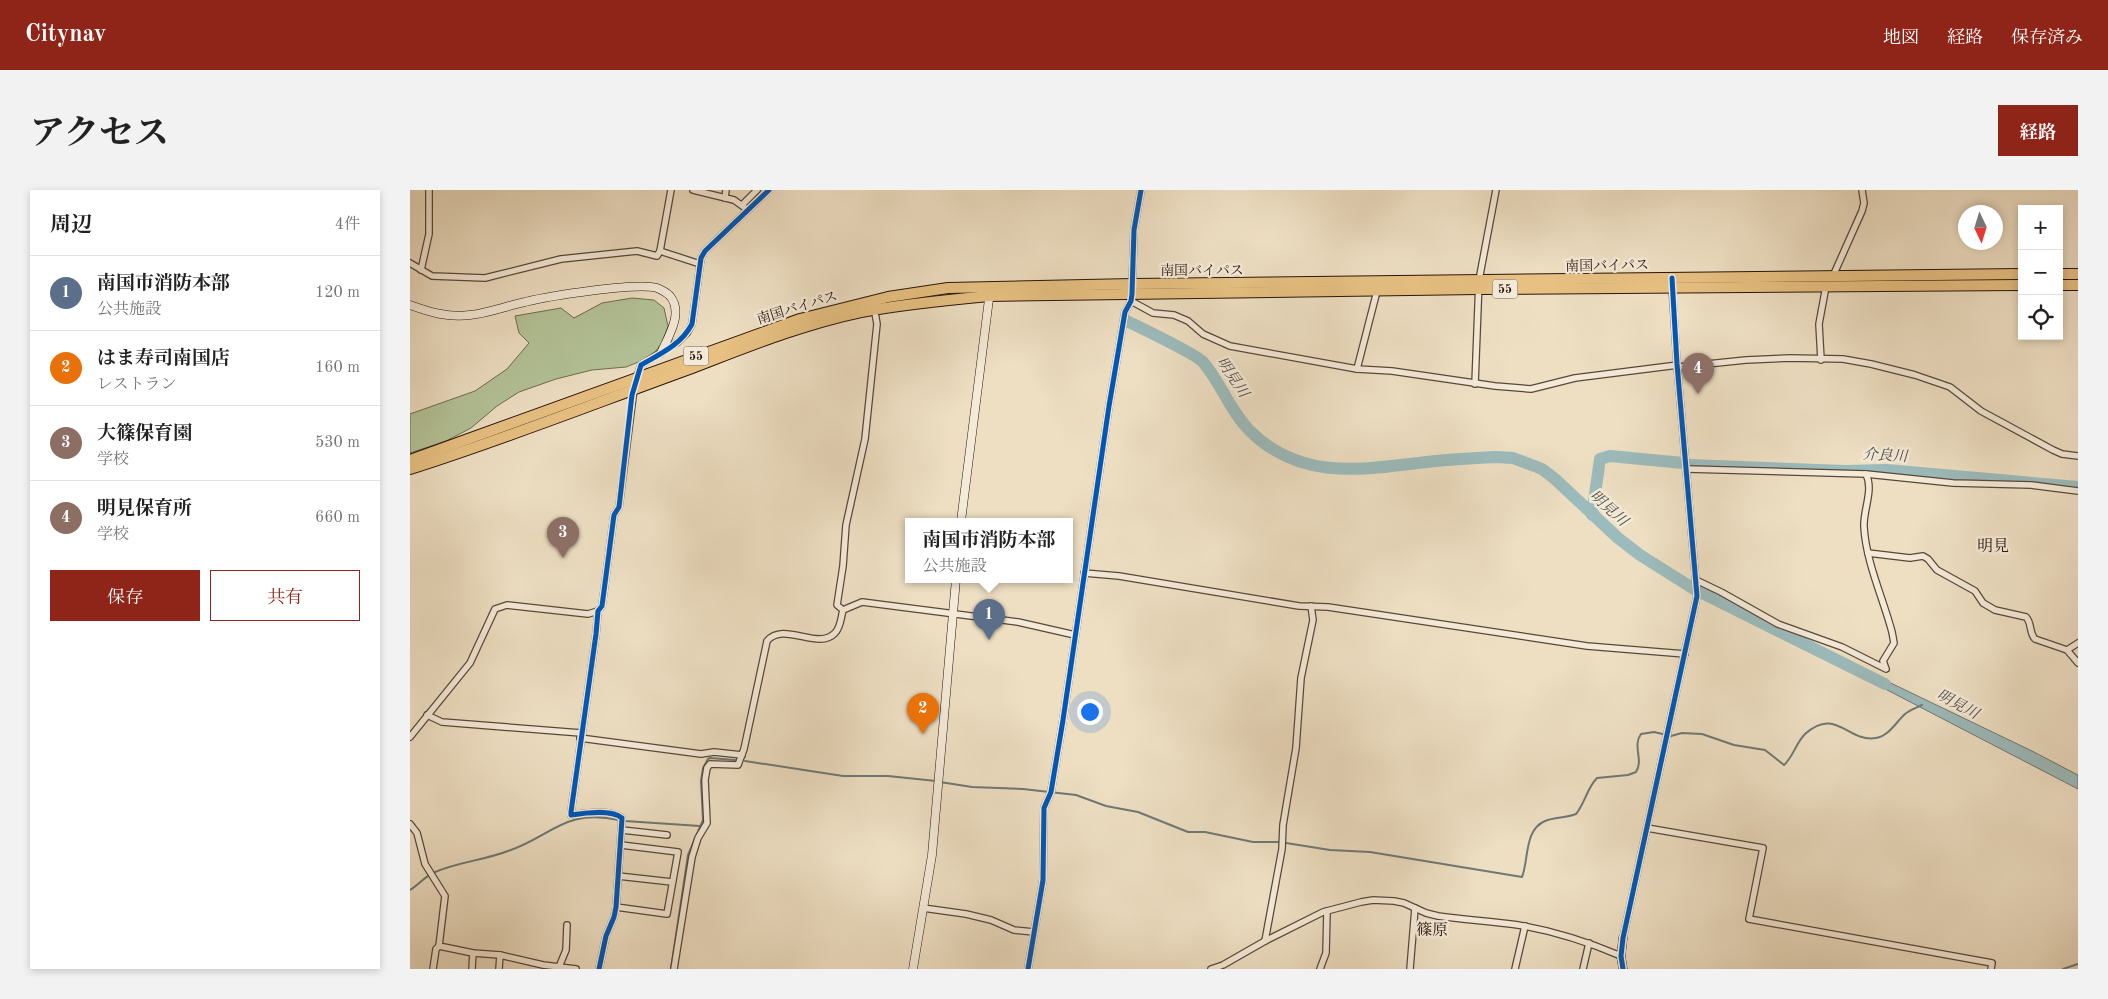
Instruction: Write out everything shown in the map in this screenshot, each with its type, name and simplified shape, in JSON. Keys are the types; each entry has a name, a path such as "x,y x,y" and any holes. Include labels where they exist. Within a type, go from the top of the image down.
{"highway":[{"name":"南国バイパス","path":"1672,283 1833,277 2018,274"},
{"path":"2063,274 2078,274"},
{"name":"南国バイパス","path":"1132,293 1479,284 2018,285"},
{"name":"南国バイパス","path":"410,460 800,319 948,288 990,291 1132,293 1376,290 1479,284"},
{"path":"2063,285 2078,285"},
{"name":"南国バイパス","path":"410,469 504,438 751,346 874,305"}],"street":[{"path":"421,270 429,234 429,190"},
{"path":"410,263 432,276 485,278 561,259 637,251 657,256 660,251 671,190"},
{"path":"692,190 724,198 742,205 748,210"},
{"path":"724,198 726,190"},
{"path":"742,205 757,190"},
{"path":"600,969 606,936 616,907 622,818 607,813 571,815 598,611 602,606 614,515 619,507 636,378 641,365 678,342 687,333 692,324 700,264 705,251 768,190"},
{"path":"1028,969 1043,880 1044,808 1050,793 1125,312 1132,293 1134,230 1142,190"},
{"path":"1475,384 1479,284 1496,190"},
{"path":"1821,360 1818,324 1826,286 1833,277 1862,211 1864,203 1862,190"},
{"path":"660,251 700,264"},
{"path":"1623,969 1621,956 1623,938 1697,596 1672,283"},
{"path":"410,305 441,314 468,315 525,302 568,295 626,288 657,288 670,296 676,318 661,353"},
{"path":"1357,369 1376,290"},
{"path":"961,518 990,291"},
{"path":"1132,293 1153,313 1174,315 1188,321 1203,334 1230,346 1357,369 1475,384 1531,389 1575,378 1678,366 1790,358 1843,359 1915,375 1950,387 1981,411 2053,450 2078,456"},
{"path":"843,610 837,606 836,598 843,566 846,525 865,440 876,332 874,305"},
{"path":"1687,469 1866,474 2078,491"},
{"path":"1696,583 1705,583 1778,624 1842,647 1886,669 1883,661 1894,644 1868,553 1863,525 1867,510 1869,479 1866,474"},
{"path":"1868,553 1910,558 1923,556 1928,558 1937,570 1975,591 1983,603 1989,607 2006,614 2026,617 2032,636 2035,639 2067,650 2078,663"},
{"path":"1084,573 1119,576 1299,606 1311,606 1587,646 1685,654"},
{"path":"913,969 932,855 940,782 956,583"},
{"path":"843,610 862,602 1018,622 1075,635"},
{"path":"410,737 470,663 495,609 506,605 588,614 598,611"},
{"path":"1265,941 1283,843 1283,825 1296,748 1302,678 1313,620 1311,606"},
{"path":"674,969 692,857 698,838 707,823 704,780 707,768 710,764 738,765 742,755 767,641 771,636 780,634 818,638 830,637 837,632 843,610"},
{"path":"2067,650 2078,643"},
{"path":"427,715 442,722 581,735 701,754 714,752 742,755"},
{"path":"410,824 415,829 422,858 445,898 439,946 436,949 433,969"},
{"path":"1647,828 1763,848 1749,920 1992,962 1991,969"},
{"path":"622,830 667,835"},
{"path":"616,907 667,914 674,871 678,864 678,852 621,845"},
{"path":"618,876 672,882"},
{"path":"1211,969 1223,967 1265,941 1327,911 1373,900 1404,903 1438,916 1525,926 1589,942 1621,956"},
{"path":"923,908 966,914 991,920 1014,930 1034,932"},
{"path":"1410,969 1415,908"},
{"path":"1320,969 1326,953 1327,911"},
{"path":"559,967 566,950 567,925"},
{"path":"1515,969 1525,926"},
{"path":"1583,969 1589,942"},
{"path":"439,946 473,954 500,955 543,965 576,969"},
{"path":"472,969 473,954"},
{"path":"498,969 500,955"}],"green space":[{"path":"632,298 654,300 664,308 668,326 662,343 651,357 626,367 592,370 556,379 519,392 497,406 471,428 446,441 410,453 410,414 475,391 507,369 529,343 519,333 515,316 561,308 574,318 602,303"}],"water":[{"path":"1872,674 2078,775 2078,789 1866,679"}],"waterway":[{"name":"明見川","path":"1127,321 1180,347 1203,362 1237,415 1250,431 1271,448 1292,459 1315,466 1362,469 1443,460 1496,457 1513,458 1542,469 1618,538 1640,555 1694,589 1885,684"},
{"name":"介良川","path":"1592,515 1600,459 1610,456 1683,463"},
{"name":"介良川","path":"1690,465 1845,471 1887,470 2078,487"},
{"path":"940,782 972,787 1023,789 1076,795 1106,806 1138,812 1188,832 1205,832 1253,842 1280,842 1330,850 1370,852 1522,877 1530,838 1538,825 1545,821 1576,814 1597,778 1628,775 1636,772 1639,763 1638,743 1641,734 1654,732 1671,736 1682,733 1702,734 1734,745 1765,750 1784,765 1805,734 1816,726 1834,724 1857,736 1876,738 1885,735 1902,717 1922,705"},
{"path":"671,969 688,855 703,820 701,781 703,768 710,758 735,760"},
{"path":"745,761 843,776 888,776 936,781"},
{"path":"410,890 435,872 508,851 560,825 585,818 601,817 619,820"},
{"path":"625,821 700,826"},
{"path":"2063,969 2078,964"}],"cycle path":[{"path":"599,969 606,936 616,907 622,818 611,813 571,815 571,812 598,611 602,606 614,515 619,507 632,395 641,365 663,353 676,343 692,324 701,258 705,251 769,190"},
{"path":"1028,969 1043,880 1044,808 1051,792 1109,406 1125,312 1131,301 1134,230 1141,190"},
{"path":"1623,969 1621,956 1623,938 1697,596 1677,364 1672,278"}],"place":[{"name":"明見保育所","path":"1698,394"},
{"name":"大篠保育園","path":"563,558"},
{"name":"南国市消防本部","path":"989,640"},
{"name":"はま寿司南国店","path":"923,734"}],"district":[{"name":"明見","path":"1993,545"},
{"name":"篠原","path":"1432,929"}]}
